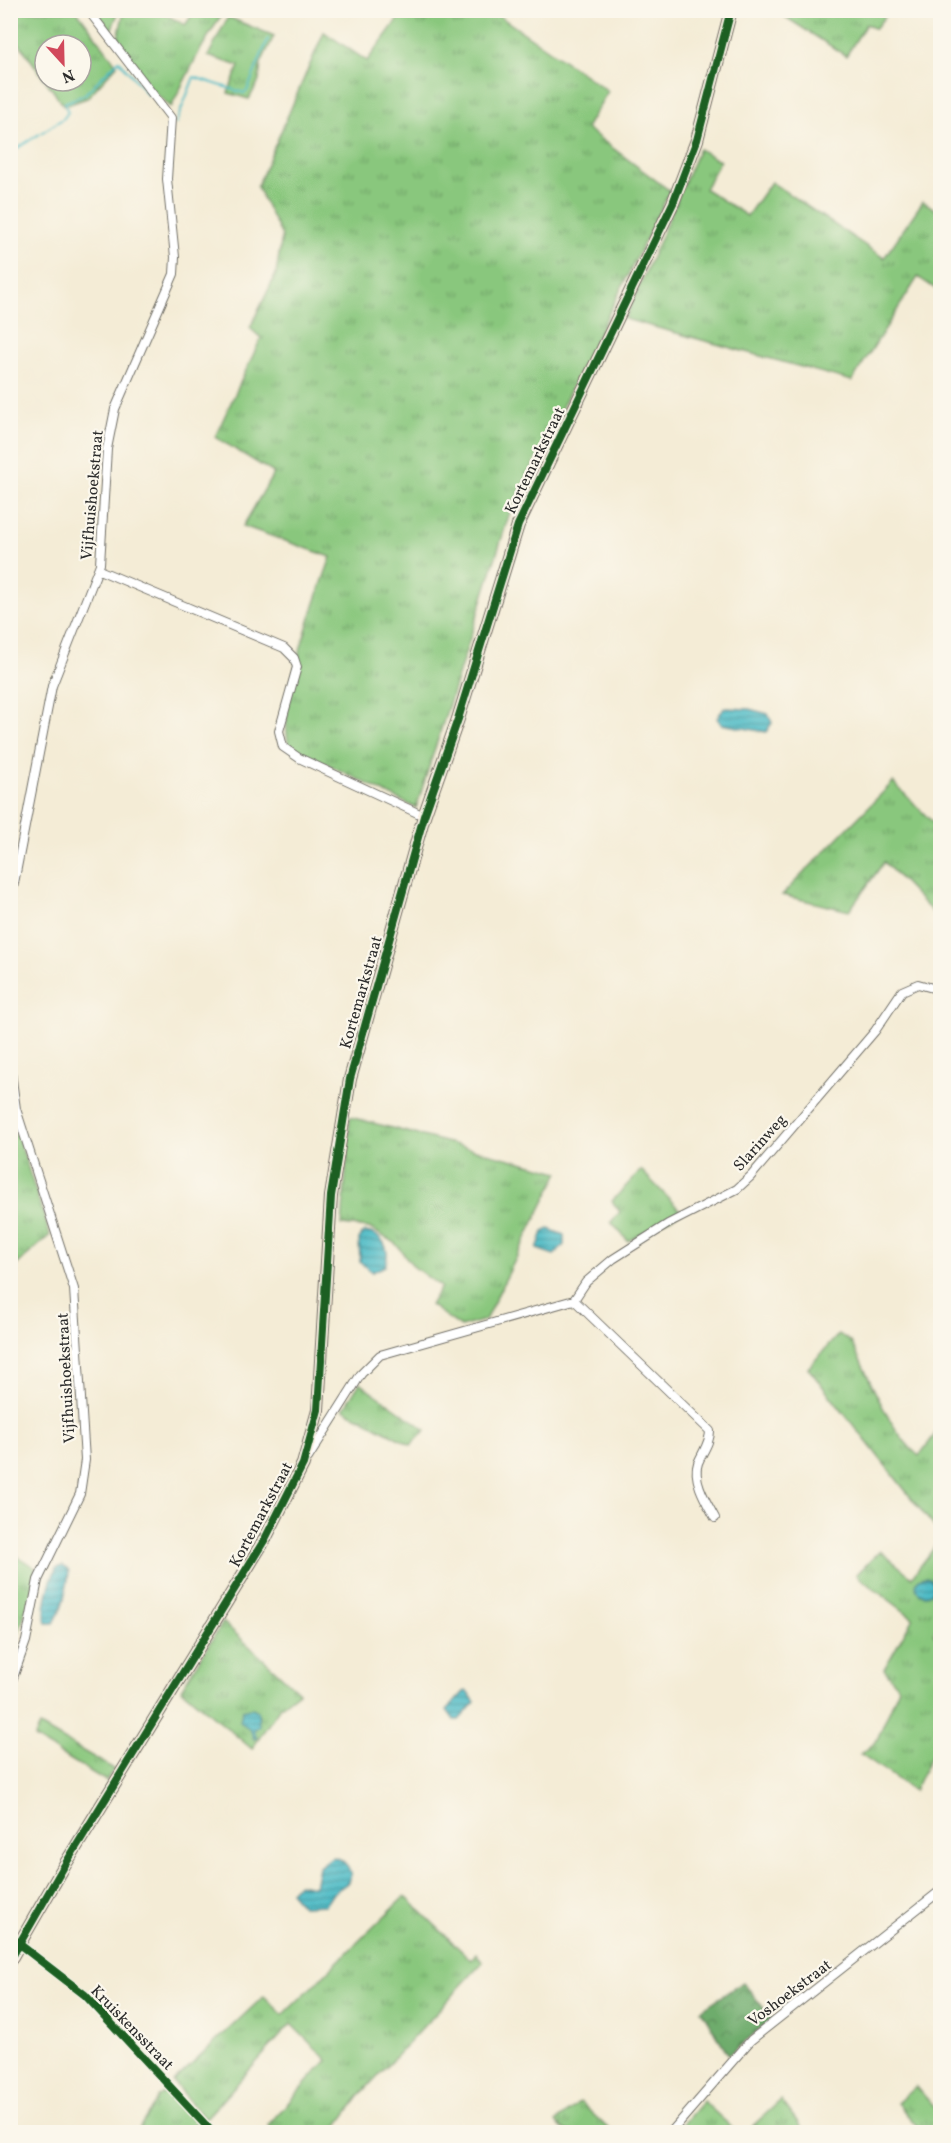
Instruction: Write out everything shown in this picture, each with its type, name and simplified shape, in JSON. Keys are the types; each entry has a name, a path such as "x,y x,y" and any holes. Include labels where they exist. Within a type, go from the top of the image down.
{"street":[{"name":"Vijfhuishoekstraat","path":"10,904 52,686 99,570 103,540 107,449 115,409 170,289 176,256 167,179 171,118 130,68 88,10"},
{"name":"Kortemarkstraat","path":"10,1960 63,1868 265,1539 303,1464 318,1410 331,1196 350,1079 424,816 458,719 518,525 673,203 697,140 731,10"},
{"path":"99,570 284,648 294,658 297,667 279,731 283,747 299,758 424,816"},
{"name":"Slarinweg","path":"574,1300 586,1282 613,1259 668,1224 737,1189 751,1176 875,1031 902,991 918,984 940,990"},
{"name":"Vijfhuishoekstraat","path":"10,1065 16,1109 74,1289 85,1460 80,1494 38,1580 26,1641 10,1686"},
{"path":"303,1464 326,1432 361,1374 380,1355 574,1300 710,1431 710,1439 697,1465 697,1478 715,1518"},
{"name":"Voshoekstraat","path":"671,2133 751,2040 940,1891"},
{"name":"Kruiskensstraat","path":"19,1943 85,1995 212,2133"}],"green space":[{"path":"10,11 77,11 117,65 93,91 93,33 33,33 33,63 11,32"},
{"path":"95,11 119,11 111,31"},
{"path":"124,11 159,11 185,25 195,11 223,12 199,52 171,107 150,88 117,42"},
{"path":"404,11 492,11 608,91 586,128 670,191 511,509 416,808 289,745 286,727 293,679 331,557 243,526 274,473 215,437 261,338 250,328 276,274 282,236 257,187 324,32 367,61"},
{"path":"776,11 889,11 875,29 866,24 846,56"},
{"path":"228,17 274,36 261,63 259,81 249,99 228,93 239,66 208,56"},
{"path":"55,93 92,93 87,98 64,106"},
{"path":"699,149 720,161 705,189 747,216 771,182 884,258 923,201 940,213 940,292 918,277 852,381 625,319"},
{"path":"893,782 940,830 940,920 884,862 849,911 782,895"},
{"path":"350,1117 559,1172 485,1320 461,1327 430,1305 441,1287 414,1267 395,1243 369,1228 342,1225"},
{"path":"17,1134 50,1235 11,1270 10,1136"},
{"path":"641,1170 682,1212 628,1241 611,1222 620,1212 612,1201"},
{"path":"839,1334 851,1342 880,1403 908,1445 919,1456 936,1433 940,1438 940,1534 808,1368"},
{"path":"360,1383 426,1430 411,1445 343,1409"},
{"path":"940,1540 940,1624 933,1633 940,1640 940,1738 914,1791 861,1754 876,1742 899,1688 884,1669 913,1618 856,1575 880,1551 912,1577"},
{"path":"11,1552 35,1568 36,1580 11,1656"},
{"path":"223,1622 299,1692 280,1707 252,1749 181,1689"},
{"path":"40,1726 114,1769 106,1781 34,1738"},
{"path":"405,1896 471,1960 476,1953 483,1962 361,2094 333,2132 276,2132 268,2125 327,2060 291,2024 205,2119 173,2082 264,1996 283,2015"},
{"path":"743,1982 772,2019 729,2055 701,2010"},
{"path":"916,2086 940,2114 940,2132 922,2132 897,2103"},
{"path":"167,2091 205,2132 137,2132 159,2096"},
{"path":"781,2100 805,2132 746,2132"},
{"path":"703,2101 737,2132 676,2132"},
{"path":"580,2102 612,2132 566,2132 556,2122"}],"water":[{"path":"724,708 749,709 768,714 772,723 766,732 721,724 717,718"},
{"path":"549,1229 564,1235 564,1245 554,1255 537,1249 543,1232"},
{"path":"364,1232 376,1235 386,1248 385,1266 372,1272 360,1262 359,1239"},
{"path":"63,1566 69,1571 64,1598 54,1623 47,1623 45,1611 49,1588 56,1568"},
{"path":"925,1577 931,1580 934,1586 931,1592 925,1595 919,1592 916,1586 919,1580"},
{"path":"467,1691 475,1702 459,1720 454,1720 447,1710"},
{"path":"252,1708 258,1711 259,1726 254,1730 257,1738 254,1739 250,1729 240,1722 242,1710"},
{"path":"332,1857 347,1865 350,1873 349,1882 333,1893 325,1905 302,1906 290,1892 298,1884 315,1887 319,1867"}],"waterway":[{"path":"176,123 194,77 244,93 247,91 268,39"},
{"path":"10,153 64,118 68,112 64,103 84,95 119,60 148,95"}],"cycle path":[{"path":"10,1960 63,1868 265,1539 303,1464 318,1410 331,1196 350,1079 424,816 458,719 518,525 673,203 697,140 731,10"},
{"path":"10,1937 85,1995 212,2132"}]}
